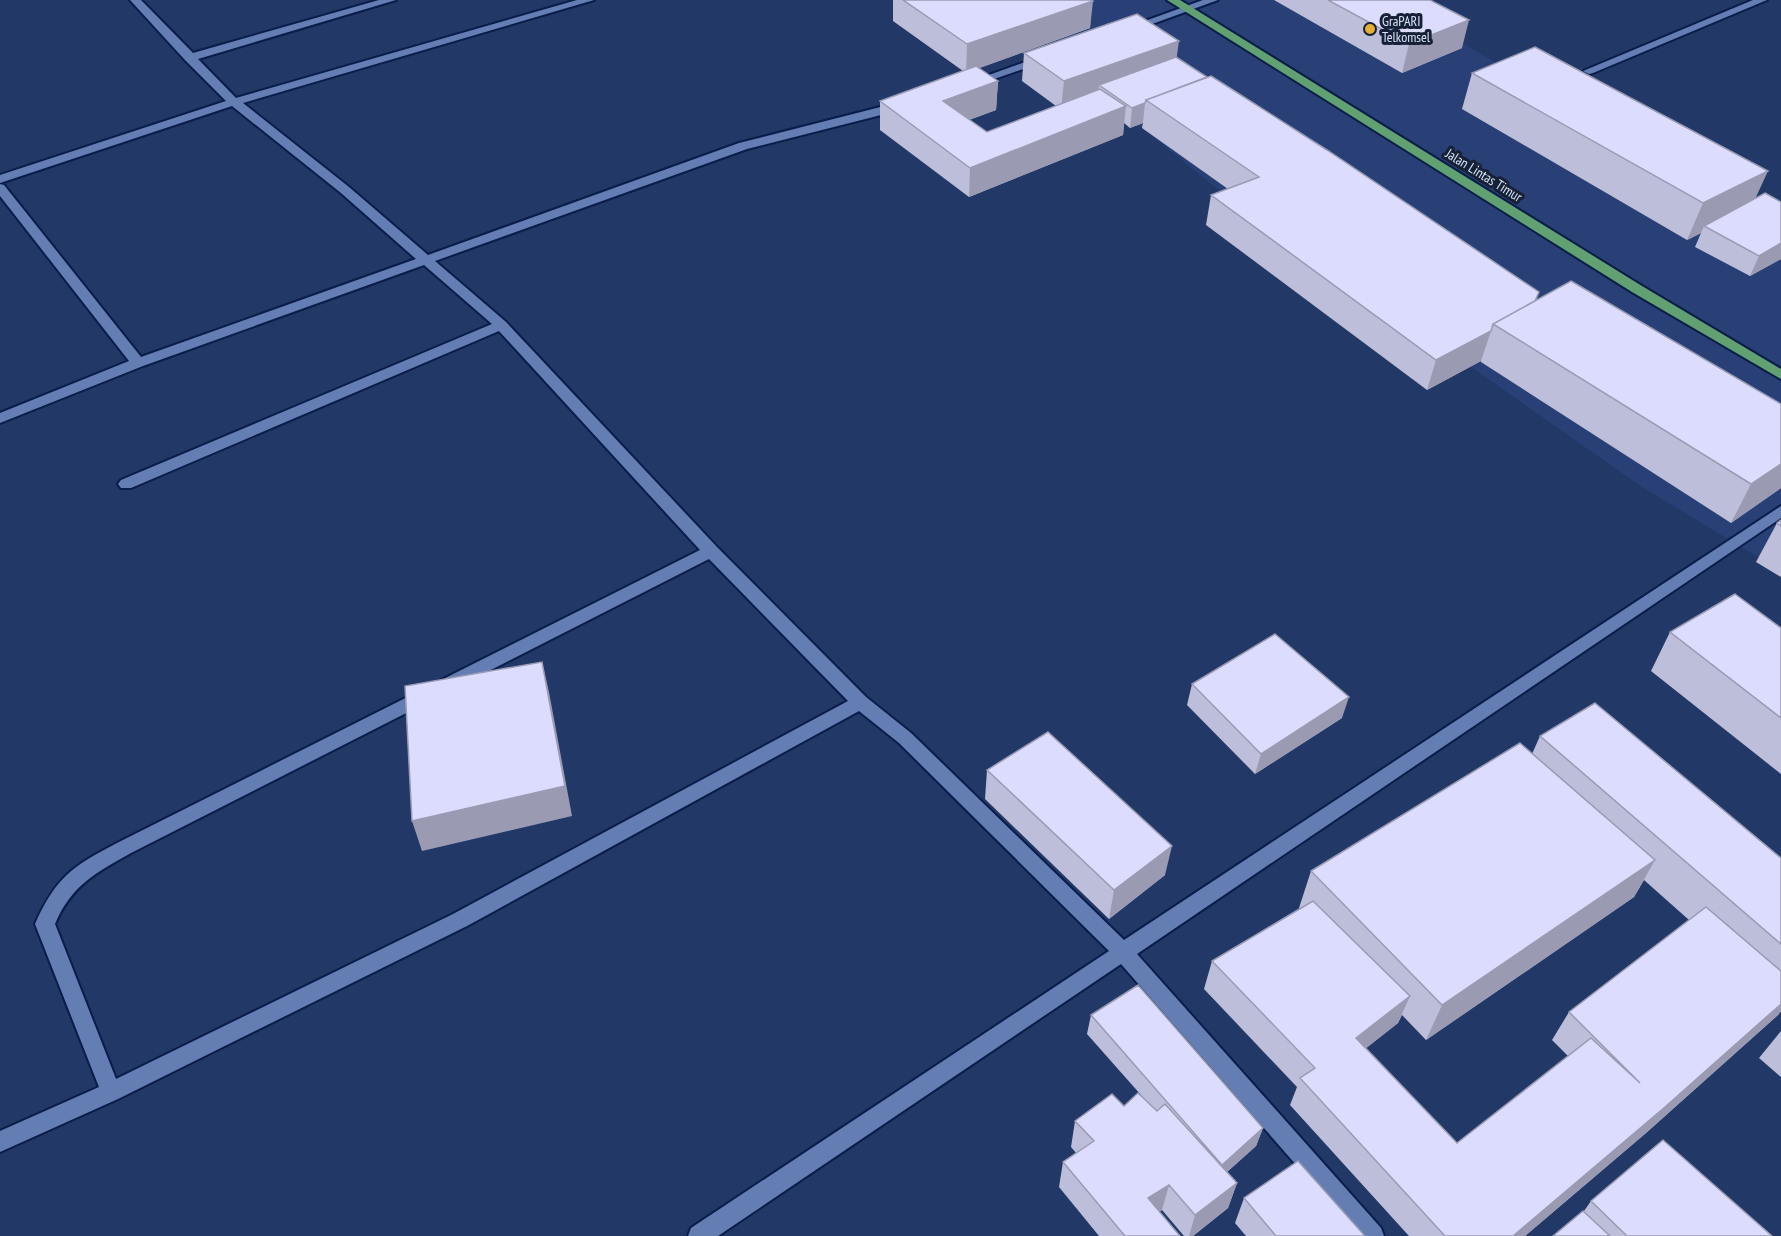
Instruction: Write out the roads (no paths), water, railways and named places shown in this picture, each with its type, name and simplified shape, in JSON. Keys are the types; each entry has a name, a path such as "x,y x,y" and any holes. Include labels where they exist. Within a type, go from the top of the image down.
{"highway":[{"name":"Jalan Lintas Timur","path":"1172,0 1637,289 1781,375"}],"street":[{"path":"135,0 234,102 345,190 501,325 711,550 860,702 905,738 1123,952 1373,1236"},
{"path":"189,58 392,0"},
{"path":"0,179 234,102 589,0"},
{"path":"1121,32 1213,0"},
{"path":"1589,71 1762,0"},
{"path":"954,89 1054,55"},
{"path":"0,418 138,363 743,146 788,133 869,116 910,103"},
{"path":"0,188 138,363"},
{"path":"126,484 501,325"},
{"path":"699,1236 1781,511"},
{"path":"111,1092 45,924 66,884 82,871 124,848 711,550"},
{"path":"0,1142 111,1092 460,920 860,702"}],"place":[{"name":"GraPARI Telkomsel","path":"1370,29"}]}
